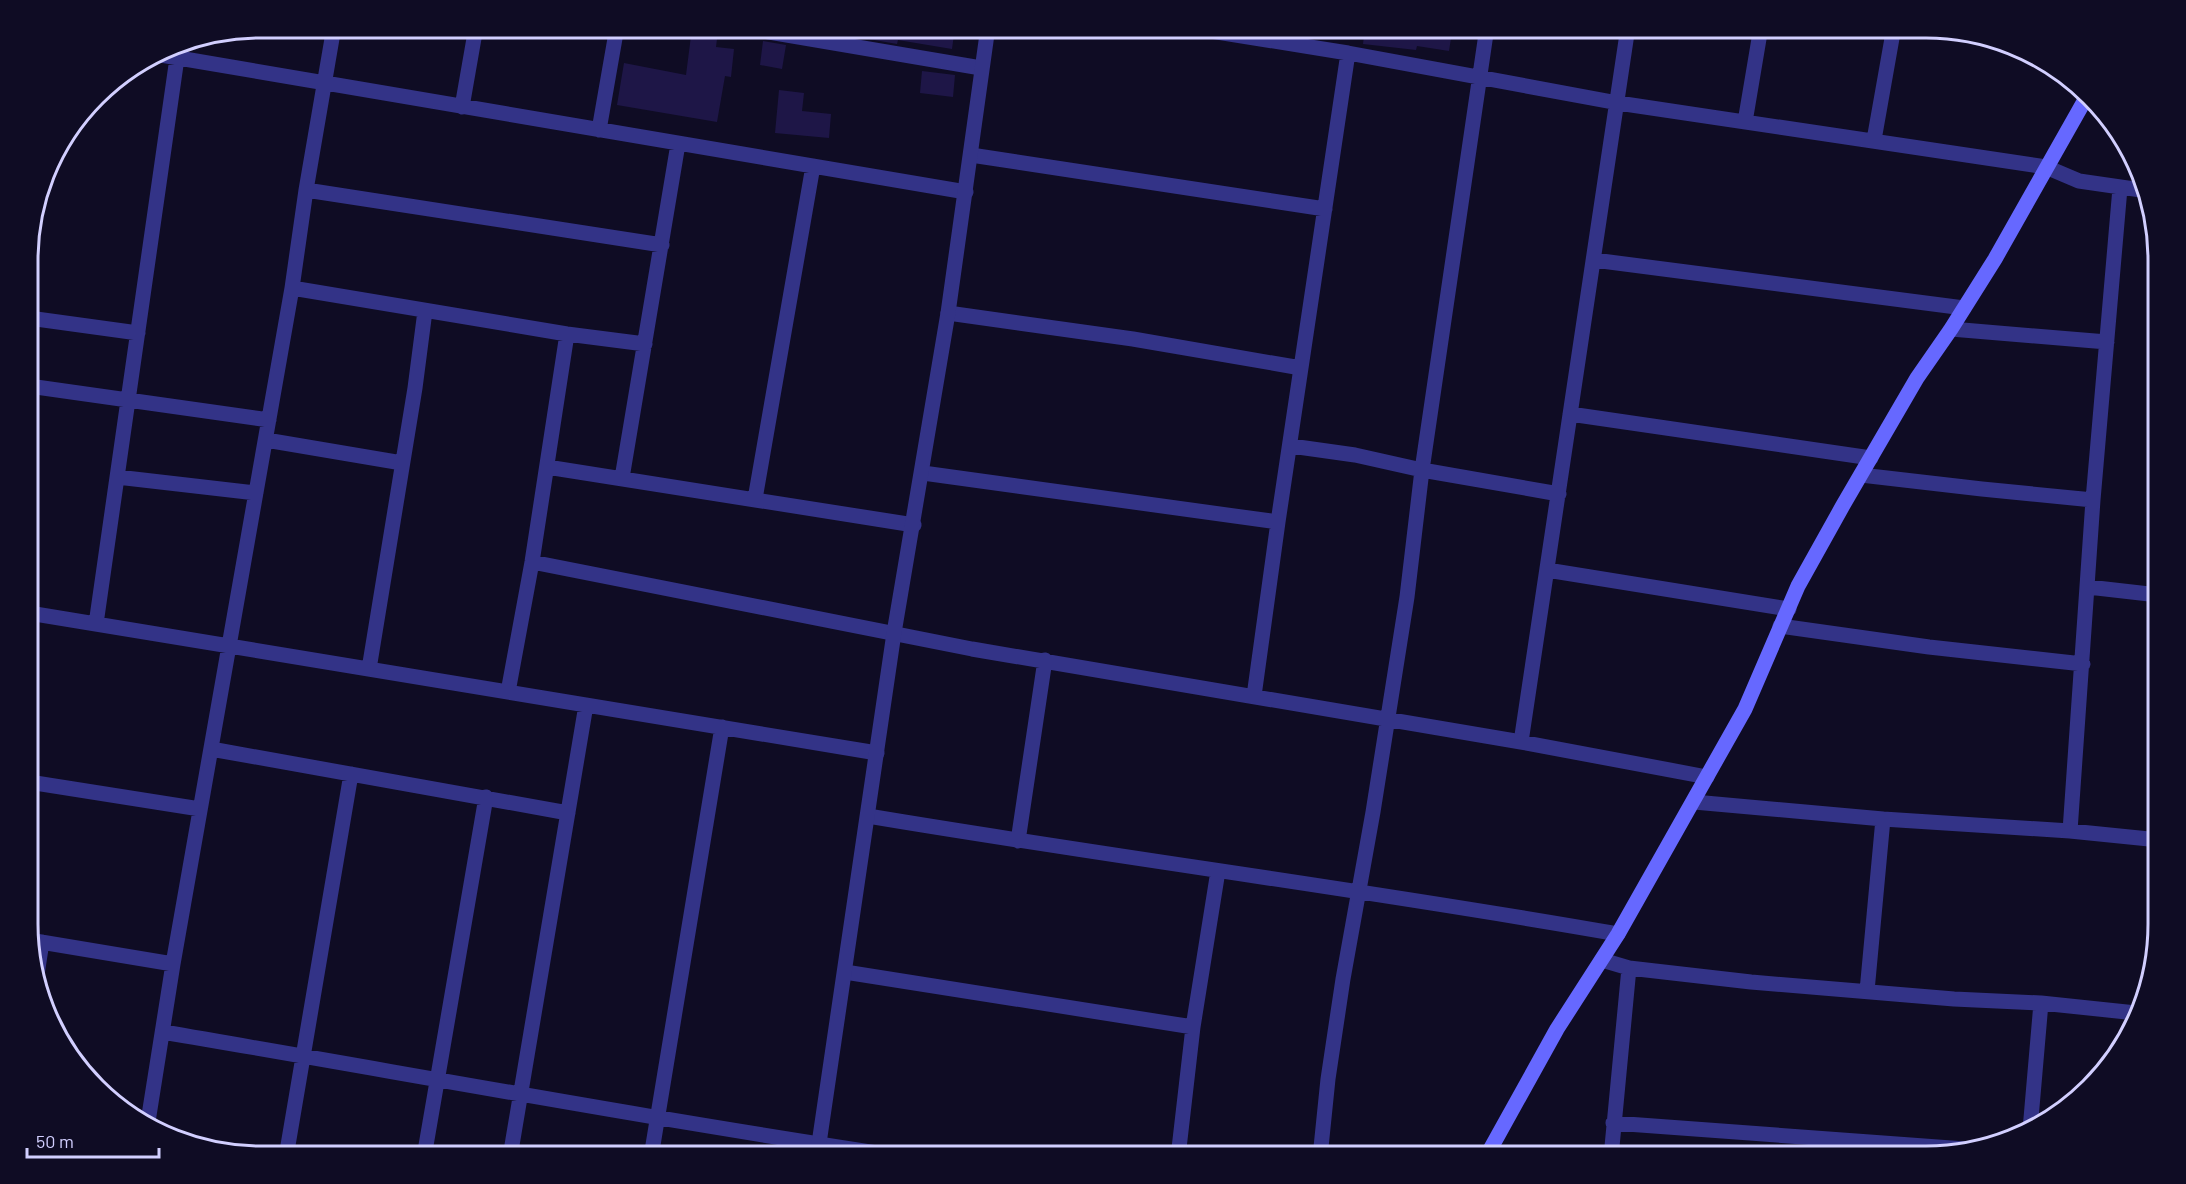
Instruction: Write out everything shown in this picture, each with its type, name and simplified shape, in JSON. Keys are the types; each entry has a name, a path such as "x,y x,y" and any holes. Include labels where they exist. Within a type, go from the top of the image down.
{"main road":[{"path":"1492,1146 1557,1029 1618,934 1745,709 1798,586 1917,378 1995,259 2084,102"}],"street":[{"path":"149,1117 173,964 231,646 292,288 332,38"},
{"path":"462,107 474,38"},
{"path":"599,130 615,38"},
{"path":"804,38 981,68"},
{"path":"819,1146 894,633 923,473 948,313 986,38"},
{"path":"1255,38 1618,103 2046,167 2079,181 2138,190"},
{"path":"1321,1146 1328,1079 1407,597 1422,470 1486,38"},
{"path":"1521,742 1627,38"},
{"path":"1745,122 1759,38"},
{"path":"1874,140 1892,38"},
{"path":"1254,696 1348,53"},
{"path":"169,56 966,192"},
{"path":"96,624 177,58"},
{"path":"622,478 678,144"},
{"path":"971,155 1324,209"},
{"path":"755,499 813,166"},
{"path":"2070,831 2093,500 2120,188"},
{"path":"306,190 662,244"},
{"path":"1594,260 1964,308"},
{"path":"292,288 567,334 645,344"},
{"path":"369,669 425,311"},
{"path":"948,313 1133,339 1301,368"},
{"path":"38,319 138,333"},
{"path":"1951,329 2107,342"},
{"path":"508,692 532,562 567,334"},
{"path":"38,387 269,420"},
{"path":"1570,414 1871,458"},
{"path":"266,440 402,463"},
{"path":"1291,446 1355,455 1422,470 1559,494"},
{"path":"547,467 914,525"},
{"path":"923,473 1278,522"},
{"path":"1861,475 2093,500"},
{"path":"117,477 256,493"},
{"path":"532,562 894,633 1521,742 1707,777"},
{"path":"1547,570 1789,609"},
{"path":"2088,587 2148,594"},
{"path":"38,614 877,753"},
{"path":"1780,626 1929,647 2083,664"},
{"path":"1018,841 1045,660"},
{"path":"512,1146 586,705"},
{"path":"653,1146 722,727"},
{"path":"211,749 568,813"},
{"path":"287,1146 351,774"},
{"path":"38,783 200,808"},
{"path":"426,1146 486,798"},
{"path":"1694,802 2148,839"},
{"path":"868,816 1018,841 1358,891 1618,934"},
{"path":"1867,991 1883,819"},
{"path":"1179,1146 1193,1027 1218,871"},
{"path":"38,941 173,964"},
{"path":"1602,960 1629,968 1751,982 2041,1003 2131,1012"},
{"path":"1612,1146 1629,968"},
{"path":"845,972 1193,1027"},
{"path":"2031,1121 2041,1003"},
{"path":"163,1032 439,1078 798,1146"},
{"path":"1613,1123 1924,1146"}],"building":[{"path":"691,38 717,39 716,47 734,49 731,77 725,76 717,122 617,105 624,63 686,75"},
{"path":"863,38 954,38 952,49 898,40 897,44"},
{"path":"1364,38 1451,38 1449,51 1417,46 1416,50 1363,44"},
{"path":"763,41 786,45 782,69 760,65"},
{"path":"922,71 955,75 953,97 920,93"},
{"path":"779,90 804,93 802,111 831,114 829,138 775,133"}]}
